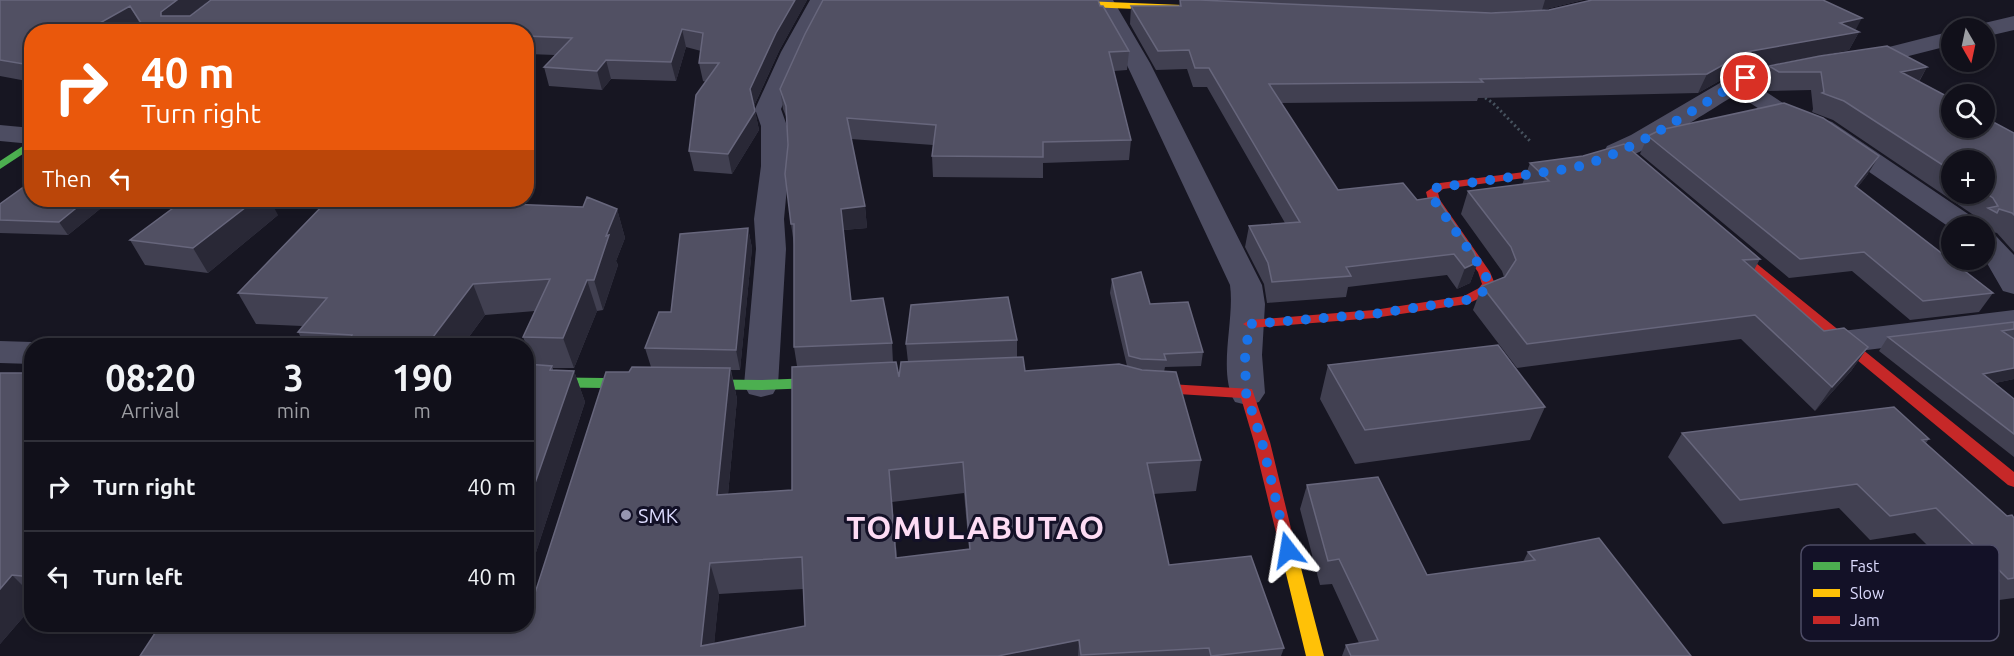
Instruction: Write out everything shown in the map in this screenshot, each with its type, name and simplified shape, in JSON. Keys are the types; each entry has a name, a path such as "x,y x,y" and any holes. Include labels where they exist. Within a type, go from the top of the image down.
{"street":[{"path":"761,385 775,166 774,126 768,109 793,52 821,0"},
{"path":"995,0 1195,9"},
{"path":"1105,5 1138,63 1246,285 1250,303 1250,324 1245,354 1246,393 1262,442 1316,656"},
{"path":"1995,27 2014,23"},
{"path":"1617,158 1737,83 1767,72 1889,54 1941,41"},
{"path":"1737,83 1777,110 1823,128 1952,216"},
{"path":"0,133 24,135"},
{"path":"0,166 24,149"},
{"path":"1250,324 1362,316 1467,300 1484,291 1489,284 1484,272 1434,200 1432,192 1440,186 1583,166"},
{"path":"1708,230 2014,481"},
{"path":"1995,251 2014,284"},
{"path":"1842,342 2014,321"},
{"path":"0,352 24,353"},
{"path":"534,382 761,385 855,381"},
{"path":"1120,383 1139,387 1246,393"}],"path":[{"path":"1473,93 1492,103 1558,169"}],"building":[{"path":"0,0 177,0 161,12 161,16 190,16 211,0 795,0 776,33 750,89 755,111 728,154 689,151 696,95 719,63 699,63 703,33 682,29 671,62 606,60 597,71 544,67 572,38 534,36 534,24 142,24 130,6 98,24 24,24 24,64 0,60"},
{"path":"823,0 1098,0 1129,51 1109,52 1131,140 1043,142 1043,157 932,156 936,125 847,118 865,206 841,209 851,301 883,298 892,343 794,347 794,224 791,224 785,174 788,145 786,106 780,89"},
{"path":"1180,0 1491,13 1549,10 1592,0 1823,0 1862,18 1840,23 1859,32 1746,52 1707,74 1480,79 1483,82 1269,84 1338,190 1403,183 1417,200 1436,197 1474,252 1478,262 1465,268 1454,254 1346,267 1351,276 1272,282 1268,263 1249,226 1300,222 1209,68 1195,68 1189,50 1158,51 1131,6 1181,6"},
{"path":"1887,46 1927,67 1901,72 1941,93 1941,138 1995,138 1995,123 2014,133 2014,215 1999,209 1997,213 1988,208 1998,206 1995,201 1995,150 1941,150 1941,164 1844,101 1822,93 1824,92 1821,72 1779,72 1769,66"},
{"path":"1784,103 1823,118 1879,156 1855,186 1941,253 1941,270 1963,270 1993,293 1923,301 1864,252 1800,259 1648,136 1660,130"},
{"path":"1624,144 1760,259 1743,260 1824,331 1844,328 1868,347 1832,387 1755,315 1527,344 1482,286 1505,277 1516,260 1511,247 1468,191 1549,181 1530,163 1583,156"},
{"path":"24,187 24,207 77,207 59,222 0,220 0,204"},
{"path":"587,197 617,209 606,236 609,235 594,280 587,280 563,338 523,337 550,279 473,284 432,338 350,338 352,335 298,332 327,298 238,293 321,207 534,207 534,205 583,207"},
{"path":"175,207 246,207 193,248 130,240"},
{"path":"748,228 736,350 645,348 659,312 671,312 680,234"},
{"path":"1141,272 1150,304 1188,302 1203,352 1164,354 1166,360 1129,356 1112,279"},
{"path":"1008,297 1017,340 906,344 911,305"},
{"path":"2014,322 2014,329 2002,331 2014,339 2014,368 1983,374 2014,399 2014,434 1888,337"},
{"path":"1498,345 1545,407 1365,430 1328,365"},
{"path":"1023,357 1025,371 1119,364 1142,370 1176,372 1201,460 1147,463 1169,565 1251,556 1284,648 1211,656 1209,648 1081,655 1079,640 998,656 140,656 156,632 534,632 534,596 606,372 629,372 632,367 730,368 717,495 792,490 792,367 896,362 899,377 901,362","holes":["963,462 970,549 896,558 889,470","802,557 805,626 701,646 710,563"]},
{"path":"534,365 552,366 550,370 574,371 534,486"},
{"path":"0,373 24,373 24,576 12,575 0,589"},
{"path":"1894,407 1929,439 1922,440 2007,516 2012,515 2014,518 2014,578 2008,579 1999,570 1999,545 1974,545 1936,508 1890,516 1857,484 1740,500 1682,433"},
{"path":"1378,477 1427,575 1535,560 1528,552 1599,538 1691,656 1351,656 1346,645 1378,640 1339,559 1328,561 1307,485"}],"traffic: fast":[{"path":"0,166 24,149"},
{"path":"534,382 761,385 838,382"}],"traffic: slow":[{"path":"995,0 1183,8"},
{"path":"1288,549 1315,656"}],"traffic: jam":[{"path":"1250,324 1374,314 1467,300 1484,291 1489,284 1484,272 1434,200 1432,192 1440,186 1571,169"},
{"path":"1721,241 2014,481"},
{"path":"1136,387 1247,393 1262,442 1288,549"}],"place":[{"name":"SMK","path":"626,515"}],"district":[{"name":"TOMULABUTAO","path":"976,527"}],"route":[{"path":"1288,550 1262,442 1246,393 1245,354 1250,324 1339,318 1467,300 1484,291 1489,284 1484,272 1434,200 1432,192 1435,188 1573,168 1605,159 1703,105 1746,78"}]}
